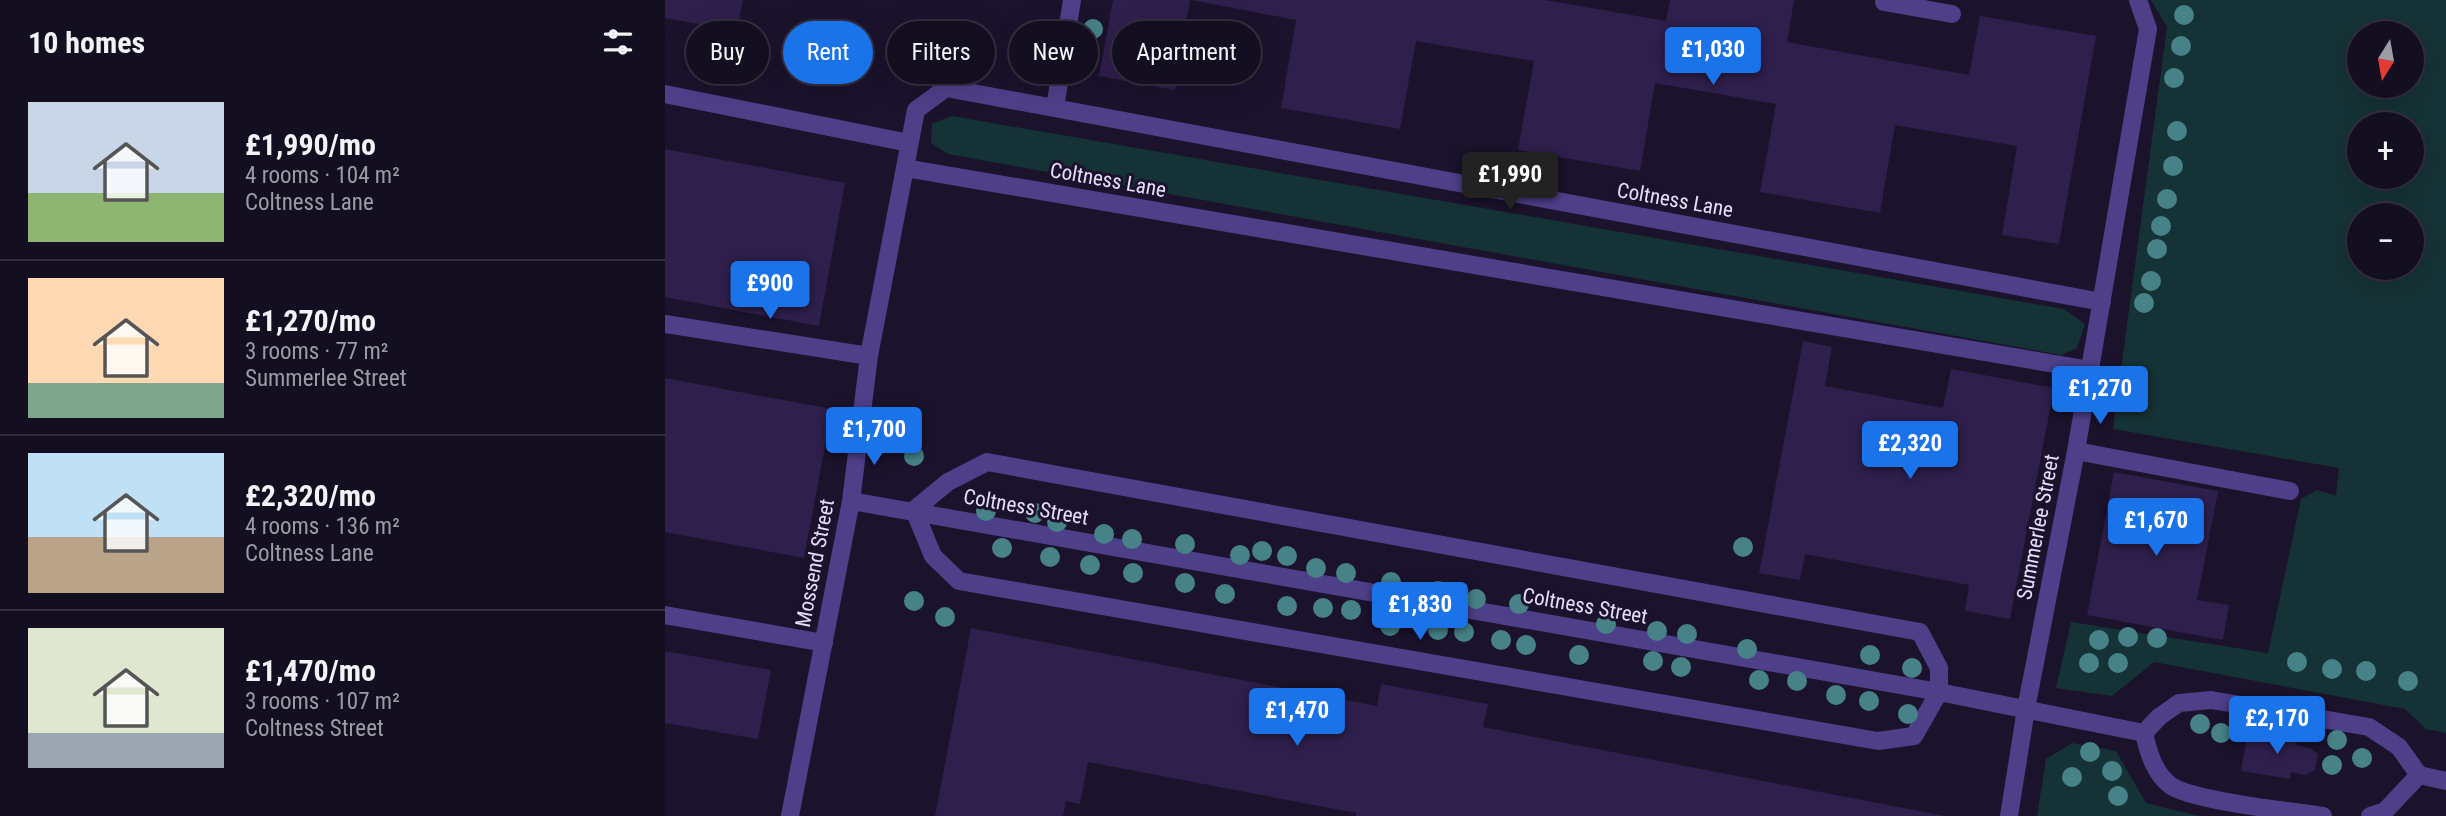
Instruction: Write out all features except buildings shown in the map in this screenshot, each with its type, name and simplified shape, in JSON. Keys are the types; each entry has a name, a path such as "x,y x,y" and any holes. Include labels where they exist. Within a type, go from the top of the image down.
{"street":[{"path":"1055,108 1072,0"},
{"name":"Summerlee Street","path":"2009,816 2026,709 2076,451 2148,29 2138,0"},
{"path":"1881,1 1952,14"},
{"name":"Coltness Lane","path":"916,110 946,88 2102,302"},
{"path":"665,94 909,143"},
{"name":"Mossend Street","path":"790,816 851,501 869,356 916,110"},
{"name":"Coltness Lane","path":"905,168 2090,370"},
{"path":"665,324 869,356"},
{"path":"2076,451 2290,491"},
{"path":"987,462 1920,632 1939,668 1939,692 1914,736 1878,741 959,581 933,556 914,510 948,482 987,462"},
{"name":"Coltness Street","path":"851,501 1939,692 2144,733"},
{"path":"665,615 824,643"},
{"path":"2323,816 2196,796 2169,785 2150,758 2144,733 2159,717 2179,703 2211,701 2369,727 2399,747 2419,775 2446,780"},
{"path":"2369,816 2385,811 2419,775"}],"green space":[{"path":"2151,0 2446,0 2446,733 2426,729 2405,709 2154,662 2112,696 2056,688 2071,622 2268,653 2301,499 2317,490 2336,496 2339,468 2113,429 2167,27"},
{"path":"952,116 2064,309 2085,324 2077,348 2061,355 948,154 931,143 932,124"},
{"path":"2072,743 2116,751 2146,803 2199,816 2037,816 2046,759"}]}
